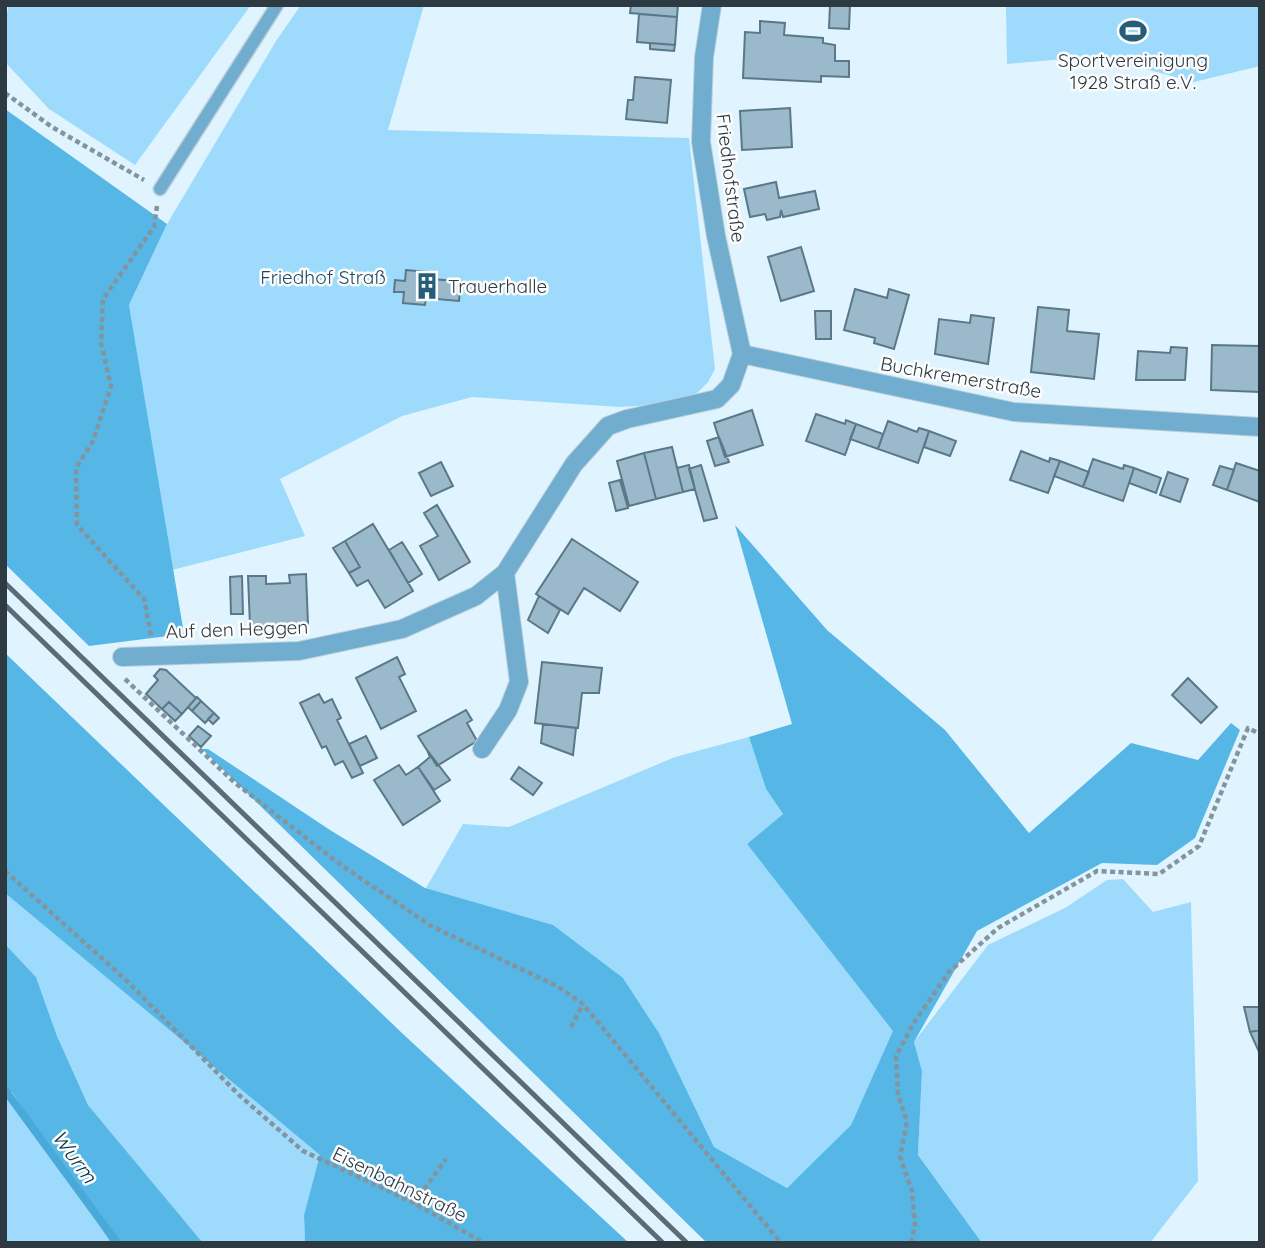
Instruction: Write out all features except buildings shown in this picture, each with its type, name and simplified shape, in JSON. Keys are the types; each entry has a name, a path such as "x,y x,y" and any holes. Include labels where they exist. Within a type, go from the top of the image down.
{"street":[{"name":"Friedhofstraße","path":"712,5 701,103 701,142 716,236 742,354"},
{"name":"Buchkremerstraße","path":"742,354 1014,412 1260,427"},
{"name":"Auf den Heggen","path":"122,657 155,653 299,651 402,629 477,596 505,573 574,464 608,426 626,419 717,399 731,385 742,354"},
{"path":"482,749 508,710 519,682 505,573"}],"lane":[{"path":"160,189 276,5"}],"path":[{"path":"5,93 52,127 160,189 154,227 103,299 101,343 111,386 93,441 76,468 76,526 144,599 155,653"},
{"path":"122,657 110,664 234,782 341,865 431,926 557,986 583,1004 781,1243"},
{"path":"911,1243 915,1225 912,1191 900,1157 907,1122 898,1095 896,1056 949,972 998,928 1097,871 1159,874 1199,846 1248,728 1260,734"},
{"name":"Eisenbahnstraße","path":"5,871 126,980 239,1095 303,1151 414,1203 484,1243"},
{"path":"571,1027 583,1004"},
{"path":"414,1203 446,1159"}],"green space":[{"path":"9,5 251,5 135,165 49,109 5,62 5,22"},
{"name":"Friedhof Straß","path":"301,5 424,5 388,130 689,138 715,369 708,382 695,395 669,404 620,407 472,397 402,416 280,479 305,536 172,570 129,305 167,224 276,41"},
{"name":"Sportvereinigung 1928 Straß e.V.","path":"1006,5 1260,5 1260,66 1194,82 1097,56 1007,64"},
{"path":"749,737 766,789 783,814 747,844 894,1031 851,1125 787,1188 714,1147 659,1033 623,978 426,888 463,824 509,827 675,757"},
{"path":"1123,879 1153,912 1191,902 1198,1181 1150,1243 982,1243 918,1155 922,1071 914,1042 988,945 1065,908 1107,880"},
{"path":"5,893 321,1155 304,1215 305,1243 203,1243 88,1105 57,1036 36,977 5,944"},
{"path":"5,1092 12,1092 111,1243 5,1243"}],"shaded area":[{"path":"5,109 167,224 129,305 184,634 89,646 5,564"},
{"path":"735,525 827,630 945,730 1029,833 1131,743 1198,760 1231,723 1240,730 1195,838 1157,865 1102,863 977,931 914,1042 922,1071 918,1155 982,1243 707,1243 202,749 208,749 330,830 425,888 553,925 623,978 659,1033 714,1147 787,1188 851,1125 893,1031 747,844 783,814 766,789 749,737 792,724"},
{"path":"5,653 403,1034 629,1243 305,1243 304,1215 320,1155 5,893"},
{"path":"5,944 36,977 57,1036 88,1105 203,1243 111,1243 12,1092 5,1091"}],"waterway":[{"name":"Wurm","path":"5,1090 117,1243"}],"railway":[{"path":"5,583 687,1243"},
{"path":"5,605 663,1243"}],"place":[{"name":"Sportvereinigung 1928 Straß e.V.","path":"1133,31"},
{"name":"Trauerhalle","path":"427,286"}]}
